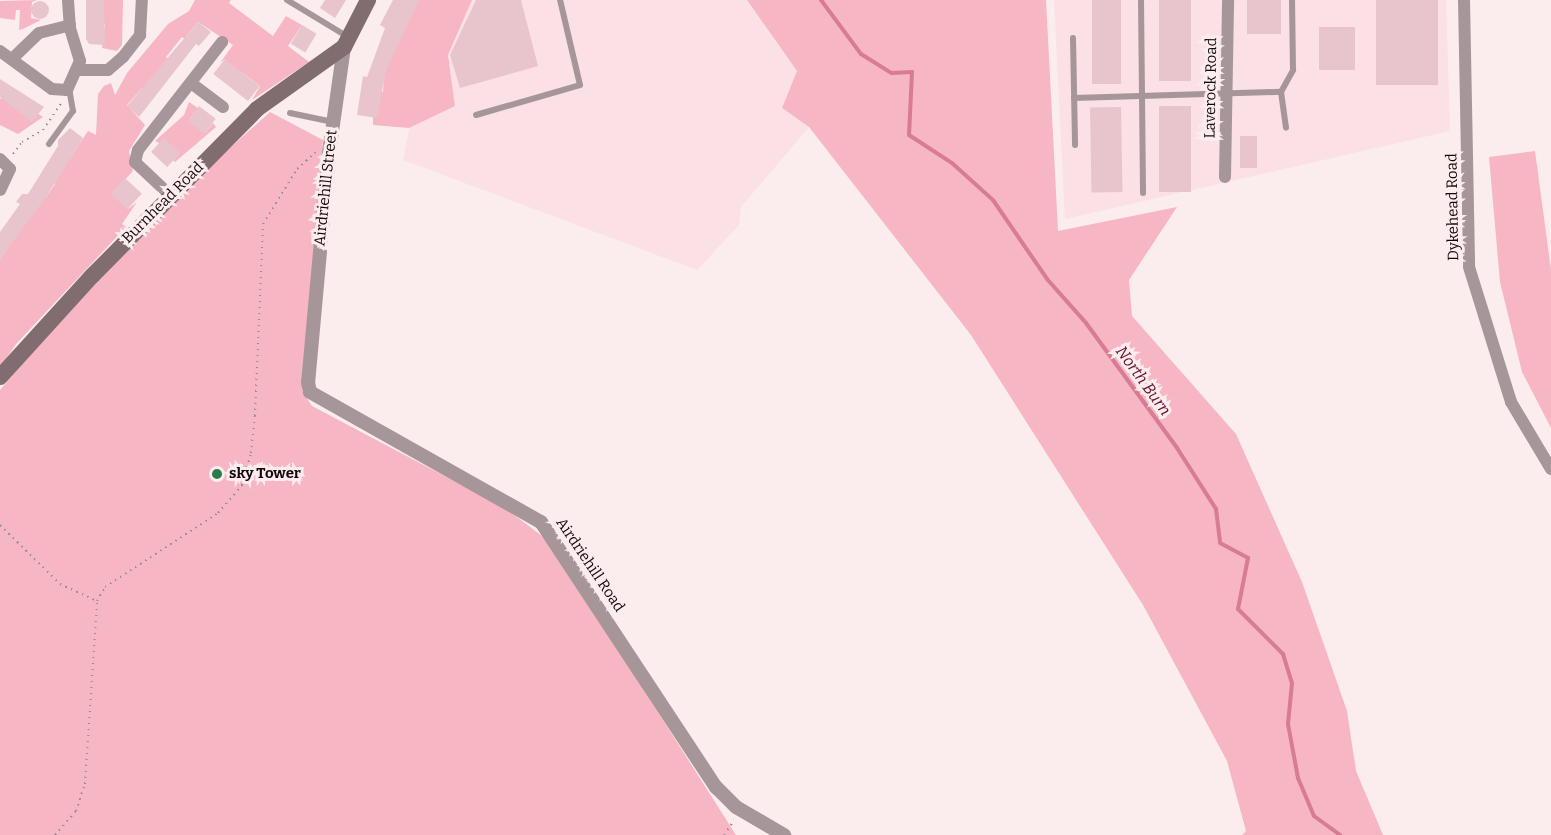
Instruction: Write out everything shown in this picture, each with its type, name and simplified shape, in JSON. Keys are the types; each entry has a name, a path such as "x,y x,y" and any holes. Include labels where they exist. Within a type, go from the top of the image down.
{"main road":[{"name":"Airdriehill Street","path":"346,42 368,0"},
{"name":"Burnhead Road","path":"0,377 170,195 257,109 346,42"}],"street":[{"path":"0,51 52,89 66,90 79,70 70,25 68,0"},
{"path":"79,70 108,70 123,57 140,35 142,0"},
{"name":"Laverock Road","path":"1225,177 1228,0"},
{"name":"Dykehead Road","path":"1464,0 1469,267 1511,402 1551,469"},
{"path":"12,59 39,33 70,25"},
{"path":"170,195 135,162 138,150 222,42"},
{"name":"Airdriehill Street","path":"308,382 329,153 346,42"},
{"path":"191,83 223,106"},
{"path":"0,190 10,169 3,161"},
{"name":"Airdriehill Road","path":"308,382 310,392 318,400 541,522 716,788 748,815 784,835"}],"lane":[{"path":"287,0 346,42"},
{"path":"476,115 580,85 560,0"},
{"path":"1141,0 1143,193"},
{"path":"1286,128 1281,92 1293,70 1292,0"},
{"path":"1073,38 1075,145"},
{"path":"48,144 73,111 74,96 66,90"},
{"path":"1074,98 1226,96 1281,92"},
{"path":"290,113 333,122"}],"path":[{"path":"3,161 22,142 43,130 60,108 66,90"},
{"path":"55,835 75,811 85,784 97,601 105,587 218,513 243,482 251,453 255,416 263,224 297,170 316,152 329,153"},
{"path":"222,476 243,482"},
{"path":"0,525 60,584 97,601"},
{"path":"723,835 732,821 748,815"}],"shaded area":[{"path":"37,0 32,2 31,18 41,20 23,29 19,30 20,10 16,10 15,20 0,18 0,1"},
{"path":"104,0 123,0 122,45 117,51 102,48 105,24 95,23"},
{"path":"195,0 231,0 229,3 273,36 286,16 302,25 288,46 309,62 252,100 260,86 243,73 234,84 225,59 220,63 233,45 198,22 186,36 193,45 182,37 166,57 177,65 152,96 142,88 127,105 145,125 129,151 133,171 112,194 128,209 137,202 122,224 126,227 16,344 0,368 0,259 16,236 36,190 46,197 55,184 45,177 57,178 88,131 96,135 98,94 104,86 111,83 115,95 127,73 168,24 189,11"},
{"path":"418,0 472,0 448,55 455,106 409,128 373,125 373,117 377,117 379,92 383,92 384,79 380,79"},
{"path":"472,0 747,0 797,71 782,108 809,127 741,207 739,225 697,270 403,160 410,126 455,106 448,55"},
{"path":"747,0 1046,0 1058,231 1177,207 1129,280 1132,316 1236,434 1302,582 1347,711 1356,771 1383,835 1242,835 1246,831 1227,761 1143,605 971,335 809,127 782,108 797,71"},
{"path":"1054,0 1446,0 1450,131 1065,219"},
{"path":"7,94 43,117 18,134 0,125 0,99"},
{"path":"189,102 198,108 188,121 205,133 213,123 216,127 175,162 173,160 179,154 155,141 184,115"},
{"path":"270,112 323,140 302,391 312,406 505,508 542,536 558,555 736,835 0,835 0,390 53,328 201,174"},
{"path":"1535,151 1551,270 1551,428 1522,372 1500,282 1489,157"}],"building":[{"path":"86,0 104,0 105,45 89,44 86,39"},
{"path":"325,0 346,0 335,18 320,8"},
{"path":"393,0 419,0 386,71 377,118 357,115 363,76 367,77 385,28 380,25"},
{"path":"476,0 521,0 538,66 460,88 450,55"},
{"path":"1092,0 1121,0 1121,84 1092,84"},
{"path":"1159,0 1191,0 1191,81 1159,81"},
{"path":"1247,0 1281,0 1281,34 1247,34"},
{"path":"1376,0 1438,0 1438,85 1376,85"},
{"path":"36,1 44,1 49,6 47,17 36,19 31,14 31,6"},
{"path":"198,22 211,32 199,46 196,44 139,117 127,106"},
{"path":"302,25 317,34 305,53 291,44"},
{"path":"1319,27 1355,27 1355,70 1319,70"},
{"path":"225,59 260,86 248,101 213,74"},
{"path":"0,79 44,107 32,122 0,97"},
{"path":"199,106 216,119 204,134 188,121"},
{"path":"1159,106 1191,106 1191,192 1159,192"},
{"path":"1121,107 1122,192 1091,193 1090,108"},
{"path":"70,128 83,138 46,197 0,259 0,232 20,204 16,202 22,194 28,194 58,146 58,140"},
{"path":"1240,136 1257,136 1257,168 1240,168"},
{"path":"164,138 180,153 167,167 151,152"},
{"path":"125,178 142,194 127,209 111,193"}],"waterway":[{"name":"North Burn","path":"821,0 861,54 892,73 912,72 909,135 952,163 993,200 1047,279 1086,323 1177,448 1216,509 1220,543 1248,558 1238,609 1283,654 1292,683 1288,724 1298,778 1314,816 1340,835"}],"place":[{"name":"sky Tower","path":"217,474"}]}
